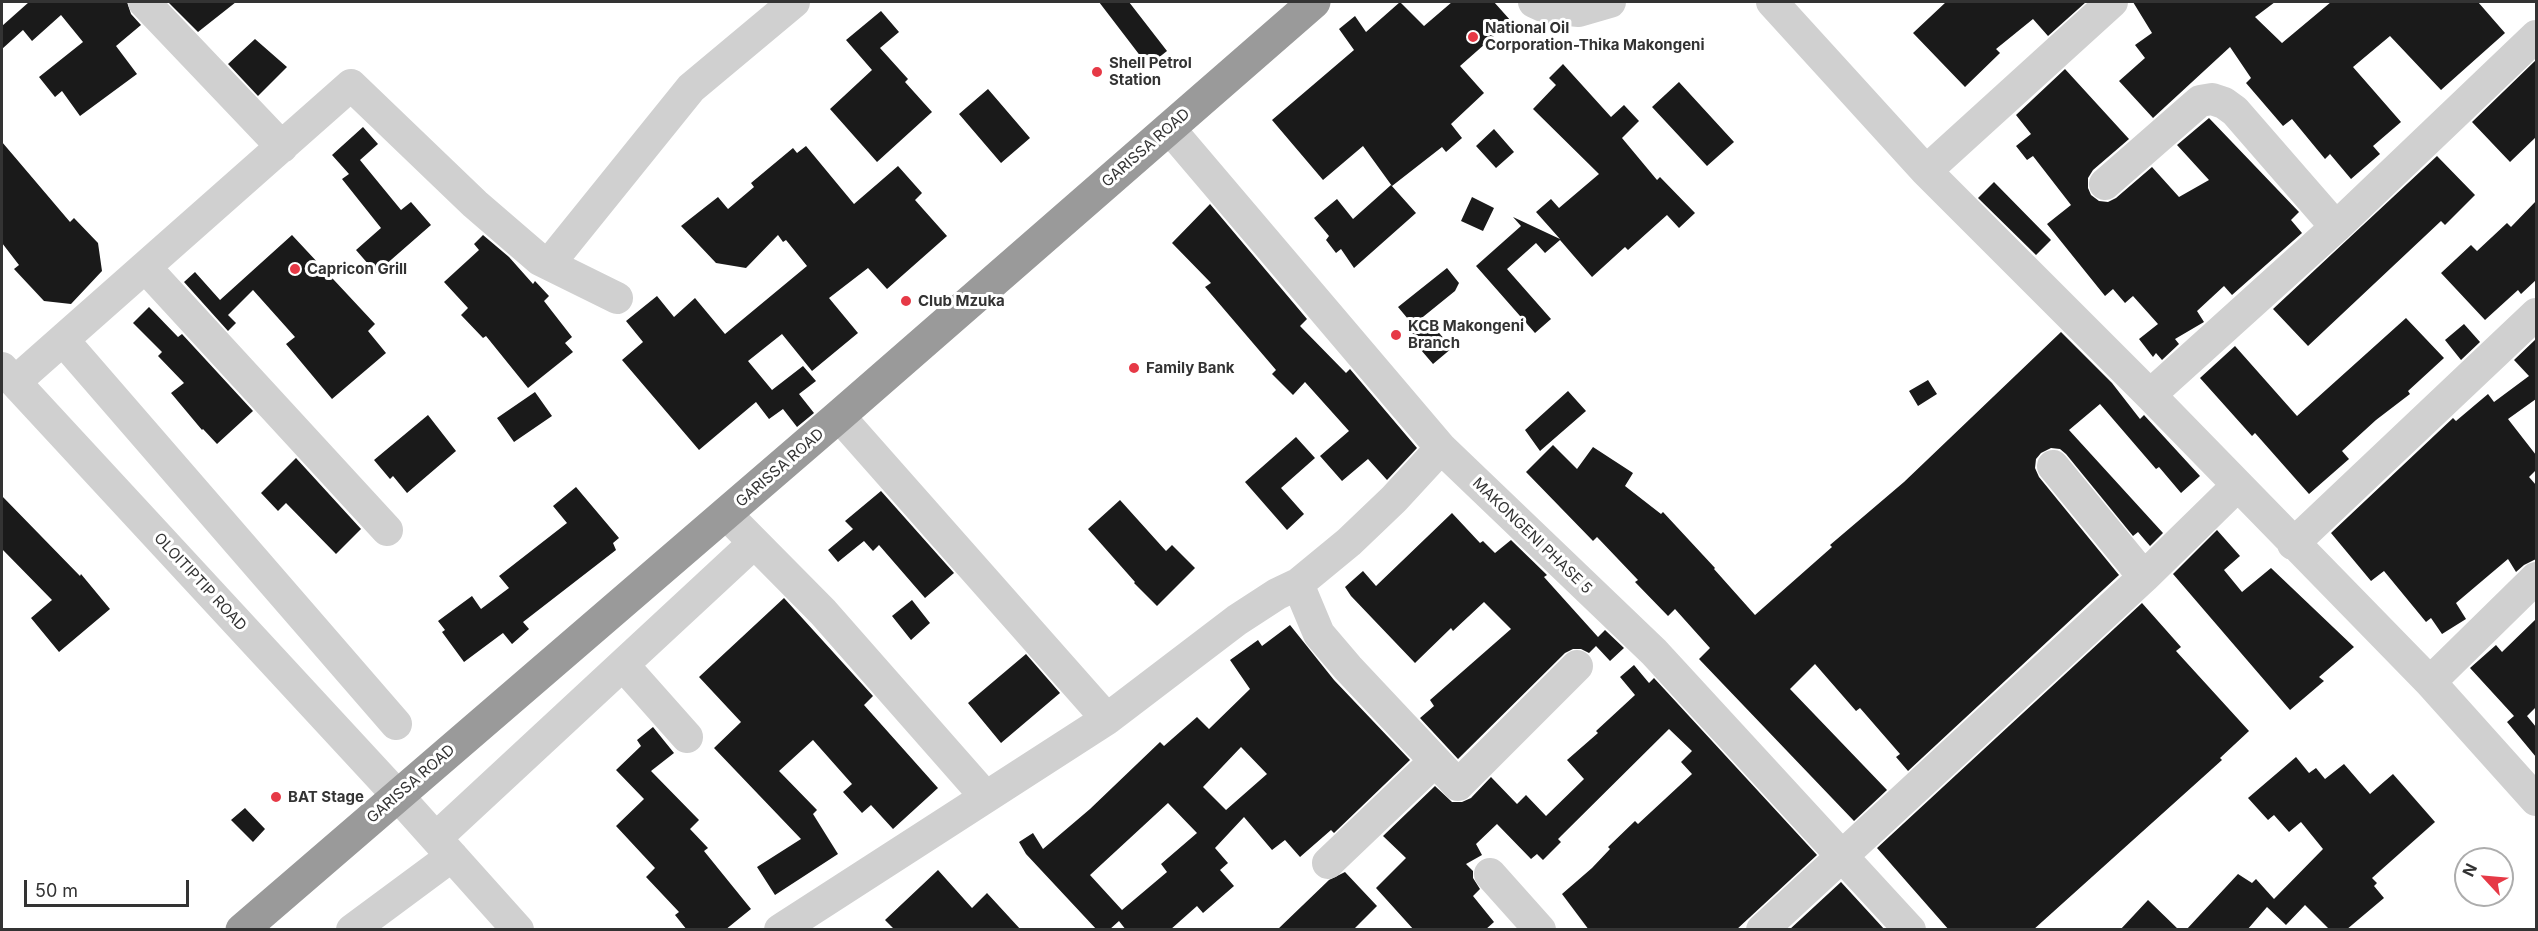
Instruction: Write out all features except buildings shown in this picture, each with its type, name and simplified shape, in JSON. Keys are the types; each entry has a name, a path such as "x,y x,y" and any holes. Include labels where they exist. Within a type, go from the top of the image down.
{"highway":[{"name":"GARISSA ROAD","path":"242,930 726,514 1314,2"}],"street":[{"path":"144,2 282,147"},
{"path":"549,264 595,210 690,88 794,2"},
{"path":"1534,2 1547,8 1579,10 1610,2"},
{"path":"1772,2 1926,171 2150,395 2430,682 2536,800"},
{"path":"1926,171 2112,2"},
{"path":"2150,395 2336,227 2536,36"},
{"path":"8,375 63,340 351,85 475,204 540,260 617,298"},
{"path":"2105,184 2200,101 2212,99 2224,103 2235,111 2336,227"},
{"name":"MAKONGENI PHASE 5","path":"1169,128 1441,448 1654,652 1910,930"},
{"path":"145,267 387,531"},
{"path":"2293,544 2536,314"},
{"path":"63,340 396,724"},
{"name":"OLOITIPTIP ROAD","path":"8,375 398,796 518,930"},
{"path":"839,416 1107,719"},
{"path":"780,930 1107,719 1257,606 1298,584 1387,507 1441,448"},
{"path":"2053,466 2144,578"},
{"path":"1762,930 2144,578 2237,486"},
{"path":"726,514 823,612 985,796"},
{"path":"352,930 444,847 623,665 754,543"},
{"path":"2430,682 2536,578"},
{"path":"1298,584 1319,634 1458,785 1577,666"},
{"path":"308,699 347,665"},
{"path":"623,665 687,737"},
{"path":"1328,863 1436,761"},
{"path":"1490,874 1540,930"}],"place":[{"name":"National Oil Corporation-Thika Makongeni","path":"1473,37"},
{"name":"Shell Petrol Station","path":"1097,72"},
{"name":"Capricon Grill","path":"295,269"},
{"name":"Club Mzuka","path":"906,301"},
{"name":"KCB Makongeni Branch","path":"1396,335"},
{"name":"Family Bank","path":"1134,368"},
{"name":"BAT Stage","path":"276,797"}]}
